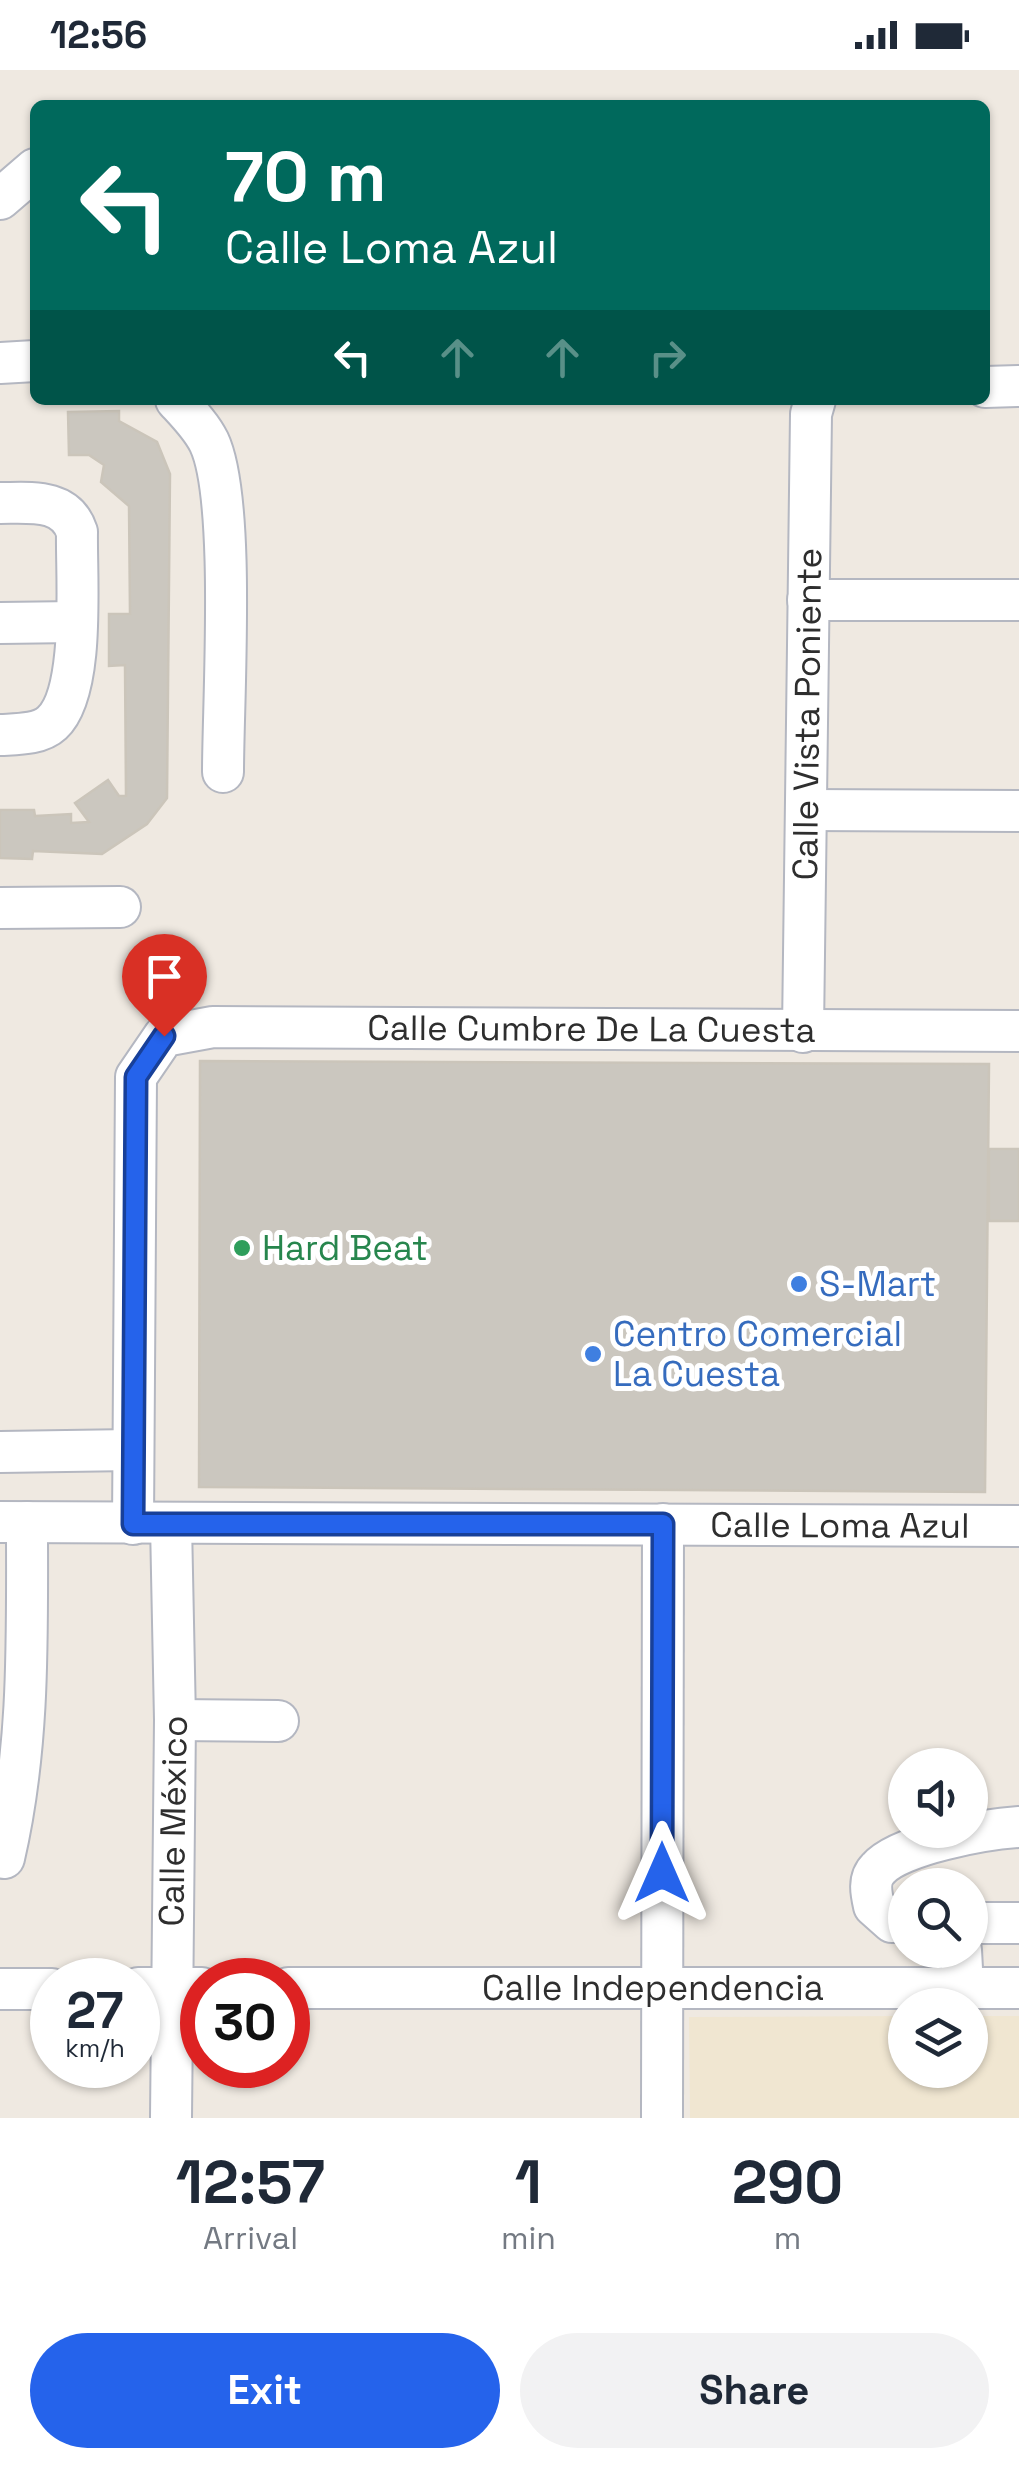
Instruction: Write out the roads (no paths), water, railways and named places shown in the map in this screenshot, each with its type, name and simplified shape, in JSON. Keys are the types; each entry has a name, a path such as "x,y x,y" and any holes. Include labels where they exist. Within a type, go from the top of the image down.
{"street":[{"path":"0,199 30,173"},
{"path":"0,364 30,361"},
{"path":"990,387 1019,386"},
{"path":"180,405 210,444 217,474 223,533 223,772"},
{"name":"Calle Vista Poniente","path":"803,1032 810,414 813,405"},
{"path":"0,503 44,503 73,518 77,532 75,651 62,708 52,723 42,728 0,735"},
{"path":"808,600 1019,600"},
{"path":"0,623 76,622"},
{"path":"808,810 1019,810"},
{"path":"0,908 120,907"},
{"name":"Calle Cumbre De La Cuesta","path":"164,1036 212,1027 1019,1031"},
{"name":"Calle México","path":"164,1036 136,1077 132,1450 152,1524 175,1720 172,2118"},
{"path":"0,1452 132,1450"},
{"path":"4,1858 17,1804 28,1710 13,1522"},
{"name":"Calle Loma Azul","path":"13,1522 1019,1526"},
{"path":"662,2118 663,1524"},
{"path":"175,1720 278,1721"},
{"path":"888,1918 874,1906 871,1892 877,1869 903,1854 953,1839 1019,1827"},
{"path":"988,1923 1019,1923"},
{"name":"Calle Independencia","path":"310,1988 662,1990 962,1969 1019,1988"},
{"path":"0,1990 30,1989"}],"place":[{"name":"Hard Beat","path":"242,1248"},
{"name":"S-Mart","path":"799,1284"},
{"name":"Centro Comercial La Cuesta","path":"593,1354"}]}
